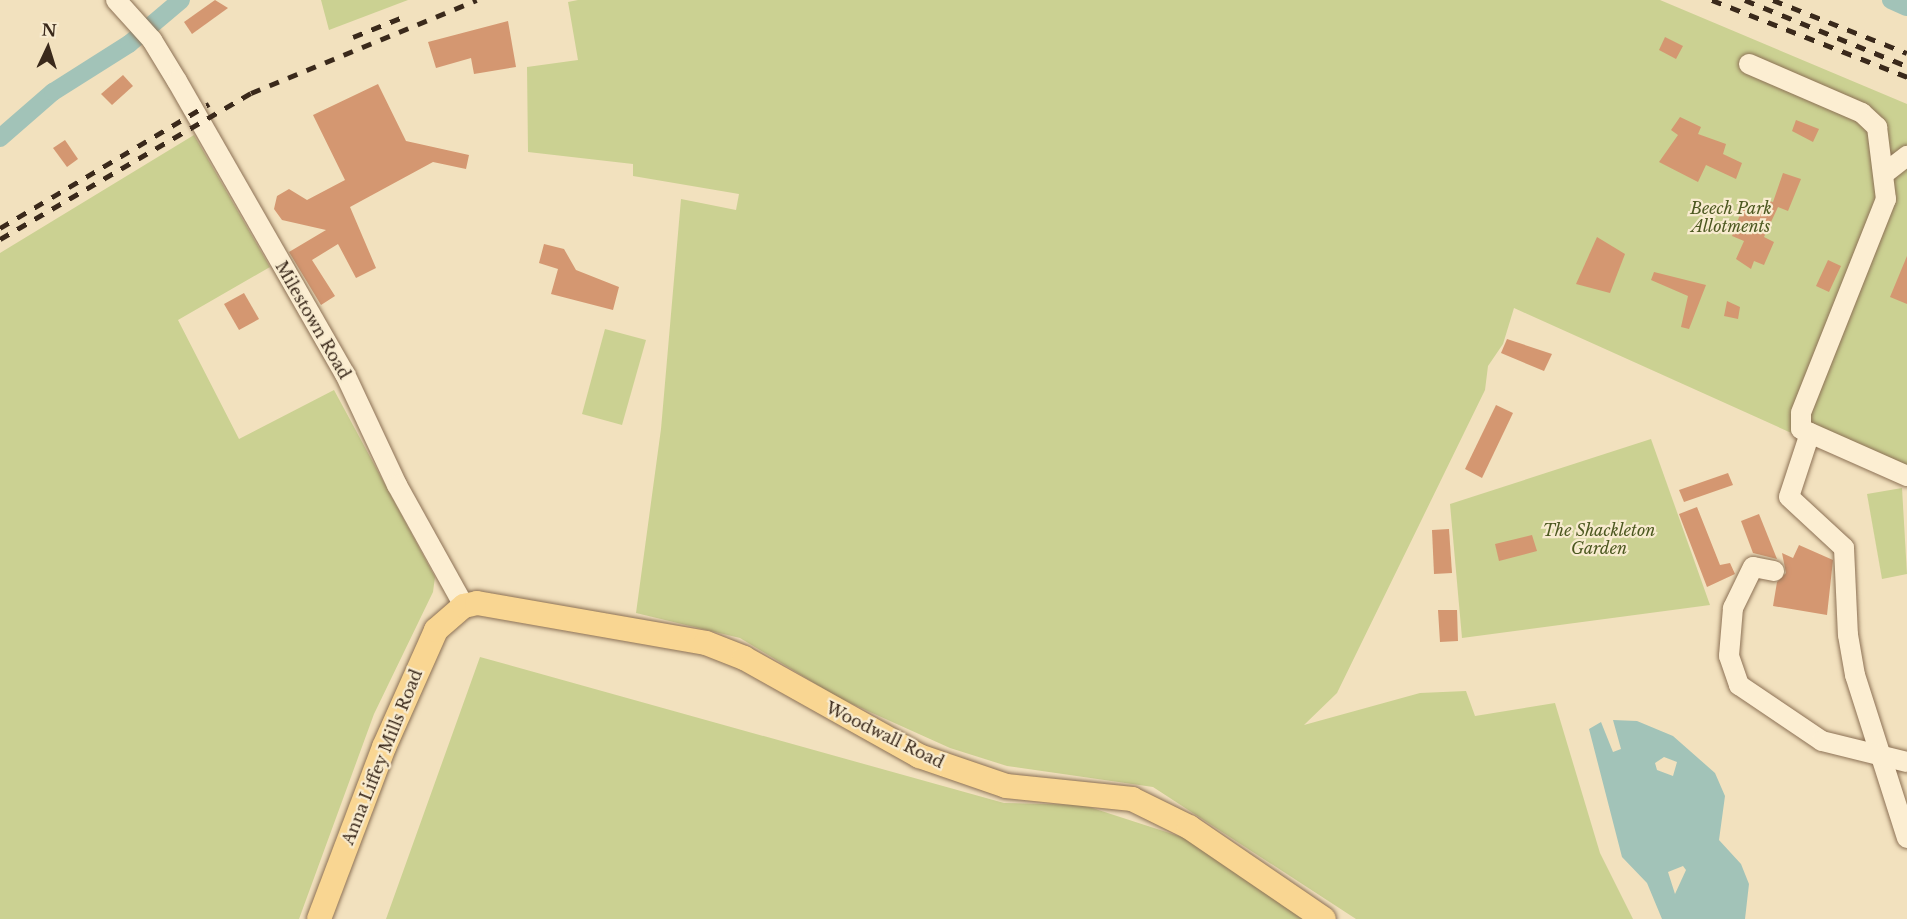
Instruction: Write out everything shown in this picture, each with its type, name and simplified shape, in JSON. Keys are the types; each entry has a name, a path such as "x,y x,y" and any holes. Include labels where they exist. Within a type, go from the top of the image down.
{"main road":[{"name":"Woodwall Road","path":"464,606 494,603 706,643 744,658 919,756 1006,786 1132,799 1189,827 1324,919"},
{"name":"Anna Liffey Mills Road","path":"319,919 421,661 436,630 464,606"}],"street":[{"name":"Milestown Road","path":"124,8 152,40 345,374 397,485 464,606"},
{"path":"1749,64 1862,113 1877,127 1885,173 1886,199 1801,413 1801,429 1907,476"},
{"path":"1885,173 1907,156"},
{"path":"1810,433 1789,497 1844,548 1848,635 1878,753 1907,838"},
{"path":"1774,571 1753,567 1733,608 1729,656 1739,685 1822,741 1907,762"}],"green space":[{"path":"321,0 408,0 329,30"},
{"name":"Beech Park Allotments","path":"578,0 1660,0 1907,104 1907,485 1514,308 1503,344 1488,366 1485,390 1337,693 1304,725 1420,693 1466,691 1475,716 1555,703 1600,853 1633,919 1356,919 1153,787 1007,766 950,748 839,698 740,638 636,613 661,429 681,199 736,210 739,194 633,176 633,164 528,152 527,67 578,60 568,2"},
{"path":"194,135 270,267 178,320 239,439 334,390 435,577 433,592 374,714 299,919 0,919 0,253"},
{"path":"605,329 646,340 622,425 582,414"},
{"name":"The Shackleton Garden","path":"1651,439 1710,605 1462,638 1450,504"},
{"path":"1902,488 1907,574 1882,579 1867,494"},
{"path":"480,657 1004,803 1083,805 1191,840 1307,919 386,919"}],"water":[{"path":"1613,720 1637,721 1673,736 1715,773 1725,796 1719,840 1741,864 1749,884 1745,919 1662,919 1647,883 1622,857 1589,729 1601,722 1613,752 1621,749","holes":["1664,757 1677,762 1673,776 1657,770 1655,763","1683,866 1686,870 1675,894 1668,872"]}],"building":[{"path":"215,0 228,8 192,34 184,22"},
{"path":"508,21 516,67 474,74 471,58 436,68 428,42"},
{"path":"1665,37 1683,46 1676,59 1659,50"},
{"path":"123,75 133,86 112,105 101,94"},
{"path":"378,84 406,141 469,155 466,169 433,162 350,207 376,268 356,278 338,244 312,260 335,296 321,305 289,252 326,230 282,220 274,209 277,196 289,189 307,200 345,180 313,115"},
{"path":"1680,117 1701,127 1698,134 1726,144 1723,154 1742,163 1736,179 1706,165 1698,182 1659,162 1678,135 1671,130"},
{"path":"1796,120 1819,129 1813,142 1792,131"},
{"path":"65,140 78,159 67,167 53,148"},
{"path":"1783,173 1801,179 1788,211 1778,207 1764,237 1774,242 1764,265 1754,261 1751,269 1736,259 1744,241 1732,236 1744,204 1763,211 1767,200 1773,202"},
{"path":"1597,237 1625,254 1610,293 1576,284"},
{"path":"544,244 564,249 576,270 619,287 613,310 551,294 558,269 539,263"},
{"path":"1907,256 1907,304 1890,297"},
{"path":"1828,260 1841,266 1829,292 1816,286"},
{"path":"1654,272 1706,285 1689,329 1681,327 1688,296 1651,280"},
{"path":"244,293 259,319 239,330 224,304"},
{"path":"1727,301 1740,307 1738,319 1724,316"},
{"path":"1507,339 1552,354 1544,371 1501,353"},
{"path":"1496,405 1513,413 1482,478 1465,469"},
{"path":"1728,473 1733,485 1684,502 1679,490"},
{"path":"1697,507 1720,565 1730,563 1735,574 1707,587 1679,514"},
{"path":"1759,514 1777,559 1753,553 1741,521"},
{"path":"1449,529 1452,573 1434,574 1432,530"},
{"path":"1532,535 1537,551 1499,561 1495,544"},
{"path":"1799,545 1833,560 1827,615 1773,606 1777,582 1786,573 1782,553 1793,558"},
{"path":"1438,610 1457,610 1458,641 1440,642"}],"waterway":[{"path":"0,138 53,92 129,44 181,0"},
{"path":"1891,0 1907,7"}],"railway":[{"path":"0,239 251,93 477,0"},
{"path":"1712,0 1907,77"},
{"path":"1745,0 1907,66"},
{"path":"1773,0 1907,53"},
{"path":"353,37 403,17"},
{"path":"0,228 209,104"}]}
